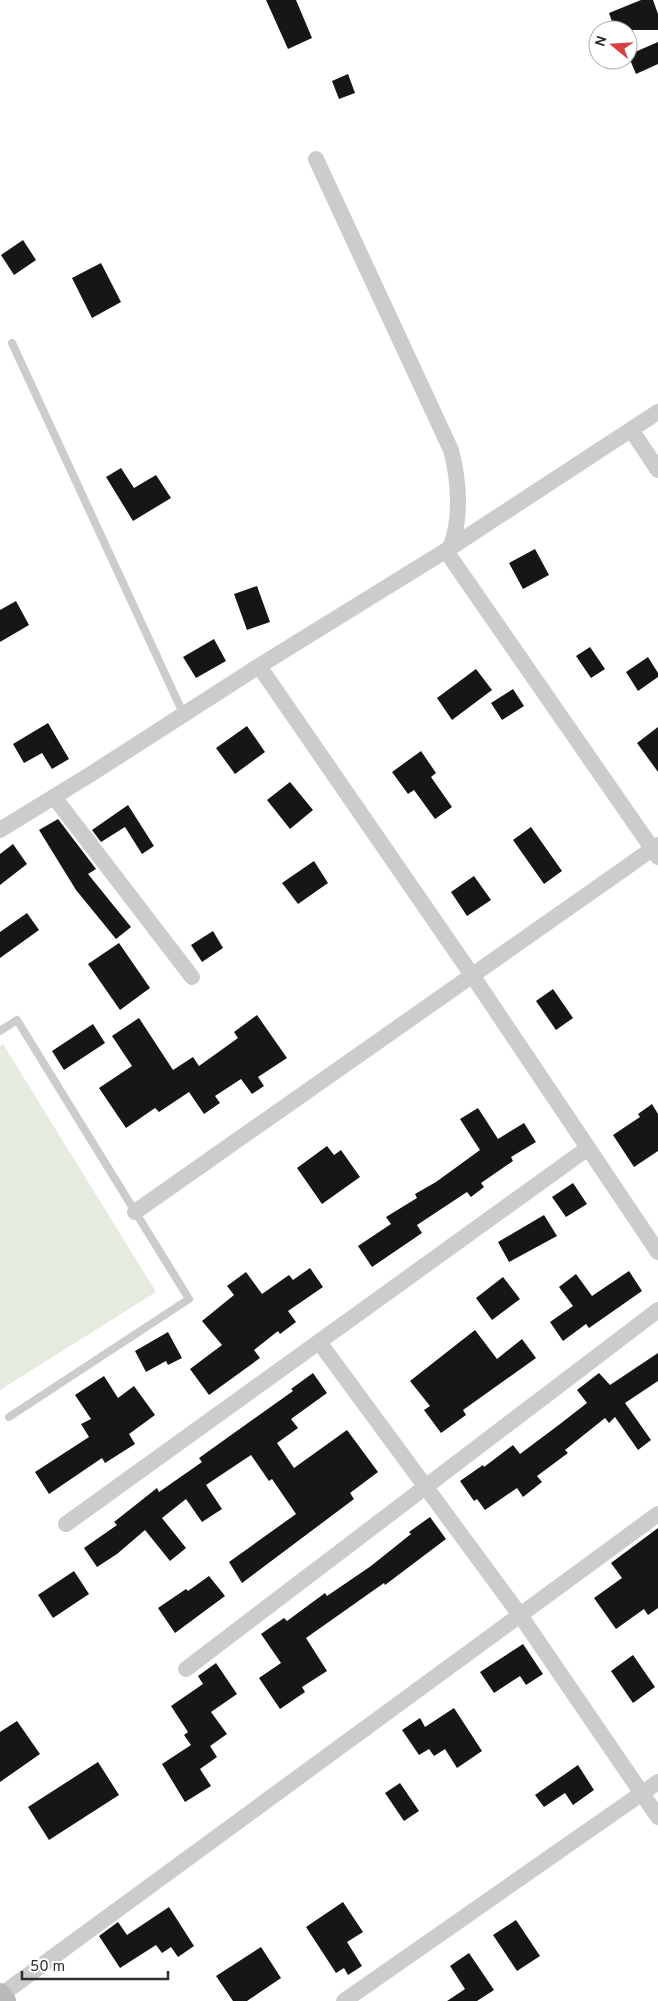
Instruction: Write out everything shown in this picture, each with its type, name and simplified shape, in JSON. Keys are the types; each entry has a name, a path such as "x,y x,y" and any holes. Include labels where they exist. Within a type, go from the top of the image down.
{"street":[{"path":"316,159 451,450 456,469 458,492 455,537 448,550"},
{"path":"0,830 259,666 448,550 632,431 658,412"},
{"path":"632,431 658,470"},
{"path":"135,1212 472,976 656,851 448,550"},
{"path":"259,666 472,976 658,1252"},
{"path":"54,797 192,977"},
{"path":"66,1524 588,1148"},
{"path":"186,1669 658,1310"},
{"path":"319,1342 520,1615 658,1817"},
{"path":"5,2001 0,1994 658,1514"},
{"path":"344,2001 658,1782"}],"lane":[{"path":"12,343 184,715"},
{"path":"0,1031 17,1020 188,1299 9,1417"}],"shaded area":[{"path":"3,1044 156,1292 0,1390 0,1046"}],"building":[{"path":"266,0 296,0 312,38 288,49"},
{"path":"641,0 653,0 658,14 658,30 638,30 638,20 611,20 609,13"},
{"path":"658,42 658,64 636,74 634,70 638,70 638,51"},
{"path":"348,74 355,93 339,99 332,81"},
{"path":"23,240 36,260 14,275 1,255"},
{"path":"101,263 121,302 92,318 72,278"},
{"path":"121,468 134,488 156,475 171,498 133,521 106,477"},
{"path":"535,549 549,575 523,589 509,563"},
{"path":"257,586 270,622 247,630 234,594"},
{"path":"16,601 29,625 0,642 0,610"},
{"path":"214,639 226,661 196,678 183,657"},
{"path":"590,647 605,669 591,678 576,656"},
{"path":"648,657 658,673 658,677 638,691 626,672"},
{"path":"476,669 492,690 452,720 437,698"},
{"path":"513,689 524,706 502,720 491,703"},
{"path":"48,723 69,759 52,769 42,753 24,763 13,744"},
{"path":"247,726 265,752 235,774 216,748"},
{"path":"658,727 658,772 637,743"},
{"path":"421,751 436,773 431,777 452,807 435,819 414,790 408,794 392,772"},
{"path":"290,782 313,810 290,829 267,800"},
{"path":"128,805 154,846 142,854 125,827 101,842 92,830"},
{"path":"58,819 96,869 88,874 131,927 116,939 76,890 39,830"},
{"path":"531,827 562,871 544,884 513,840"},
{"path":"13,844 27,864 0,885 0,854"},
{"path":"314,861 328,883 298,904 282,883"},
{"path":"474,876 491,900 467,916 451,892"},
{"path":"27,913 39,930 0,958 0,932"},
{"path":"213,931 223,948 202,962 191,945"},
{"path":"119,943 150,988 120,1010 88,964"},
{"path":"553,989 573,1018 556,1030 536,1001"},
{"path":"257,1015 287,1058 258,1077 264,1086 252,1094 241,1079 215,1096 220,1103 204,1114 189,1092 159,1112 155,1108 126,1128 99,1088 132,1066 112,1036 139,1018 173,1070 193,1057 199,1066 238,1038 234,1032"},
{"path":"93,1024 105,1043 64,1070 52,1051"},
{"path":"652,1104 658,1114 658,1151 634,1167 613,1135 640,1117 638,1114"},
{"path":"478,1108 498,1139 524,1123 536,1142 511,1157 513,1161 481,1183 484,1187 471,1197 467,1192 417,1225 422,1233 372,1267 358,1246 391,1224 386,1217 417,1198 415,1194 436,1182 480,1150 460,1119"},
{"path":"327,1146 334,1155 341,1150 360,1177 322,1204 297,1168"},
{"path":"573,1183 587,1204 566,1217 552,1197"},
{"path":"544,1215 557,1236 509,1262 498,1242"},
{"path":"310,1268 323,1287 288,1311 296,1322 280,1334 278,1331 254,1350 260,1358 209,1395 190,1369 222,1345 202,1321 234,1295 227,1286 246,1272 262,1294 289,1275 293,1280"},
{"path":"629,1271 642,1291 589,1328 586,1324 563,1341 550,1322 573,1306 559,1287 576,1274 592,1296"},
{"path":"503,1277 520,1299 492,1320 476,1298"},
{"path":"475,1330 497,1359 522,1339 536,1358 463,1410 466,1415 441,1433 424,1410 430,1406 410,1381"},
{"path":"168,1332 182,1358 168,1365 166,1361 146,1372 135,1351"},
{"path":"658,1353 658,1381 625,1403 651,1440 638,1450 615,1417 609,1423 605,1418 565,1450 568,1453 537,1476 542,1482 523,1497 517,1488 485,1510 477,1499 474,1501 460,1481 483,1465 484,1467 513,1445 520,1454 560,1424 587,1403 577,1390 599,1373 610,1385"},
{"path":"313,1373 327,1393 291,1419 298,1428 277,1443 294,1468 347,1430 378,1472 350,1493 354,1499 242,1583 229,1562 296,1514 272,1479 269,1481 251,1455 206,1485 222,1509 202,1522 186,1499 162,1518 186,1548 170,1561 145,1530 117,1554 97,1567 84,1548 117,1525 114,1522 157,1488 159,1492 202,1462 199,1458 293,1391 291,1389"},
{"path":"104,1376 118,1398 134,1386 155,1415 129,1434 135,1444 105,1463 102,1458 49,1494 35,1472 89,1437 81,1424 91,1419 75,1395"},
{"path":"430,1517 446,1539 385,1585 384,1583 306,1638 327,1671 302,1687 305,1692 280,1709 259,1678 281,1663 261,1634 284,1618 287,1621 325,1593 327,1596 371,1566 411,1534 409,1532"},
{"path":"658,1528 658,1608 648,1615 644,1609 616,1629 594,1598 622,1578 611,1563"},
{"path":"74,1571 89,1594 53,1618 38,1595"},
{"path":"209,1576 225,1596 175,1633 158,1608 186,1589 188,1591"},
{"path":"523,1644 543,1674 526,1685 520,1676 494,1693 480,1672"},
{"path":"633,1655 655,1687 633,1703 611,1671"},
{"path":"216,1663 237,1694 211,1712 227,1734 210,1746 217,1757 200,1769 211,1786 185,1802 162,1764 191,1745 184,1735 188,1732 171,1706 203,1684 198,1676"},
{"path":"454,1708 482,1751 457,1768 445,1749 434,1756 429,1749 419,1755 402,1730 420,1718 425,1727"},
{"path":"17,1721 40,1754 0,1782 0,1732"},
{"path":"98,1762 119,1795 49,1840 28,1807"},
{"path":"578,1765 594,1790 573,1805 565,1793 544,1807 535,1795"},
{"path":"400,1783 419,1811 404,1821 385,1793"},
{"path":"343,1902 363,1932 347,1942 362,1966 348,1975 344,1968 336,1973 306,1927"},
{"path":"169,1907 194,1946 178,1957 171,1947 162,1953 156,1945 120,1968 99,1936 118,1922 127,1935"},
{"path":"516,1920 540,1956 517,1971 493,1935"},
{"path":"261,1947 281,1978 247,2001 233,2001 216,1976"},
{"path":"469,1953 494,1990 477,2001 447,2001 465,1989 450,1966"}]}
